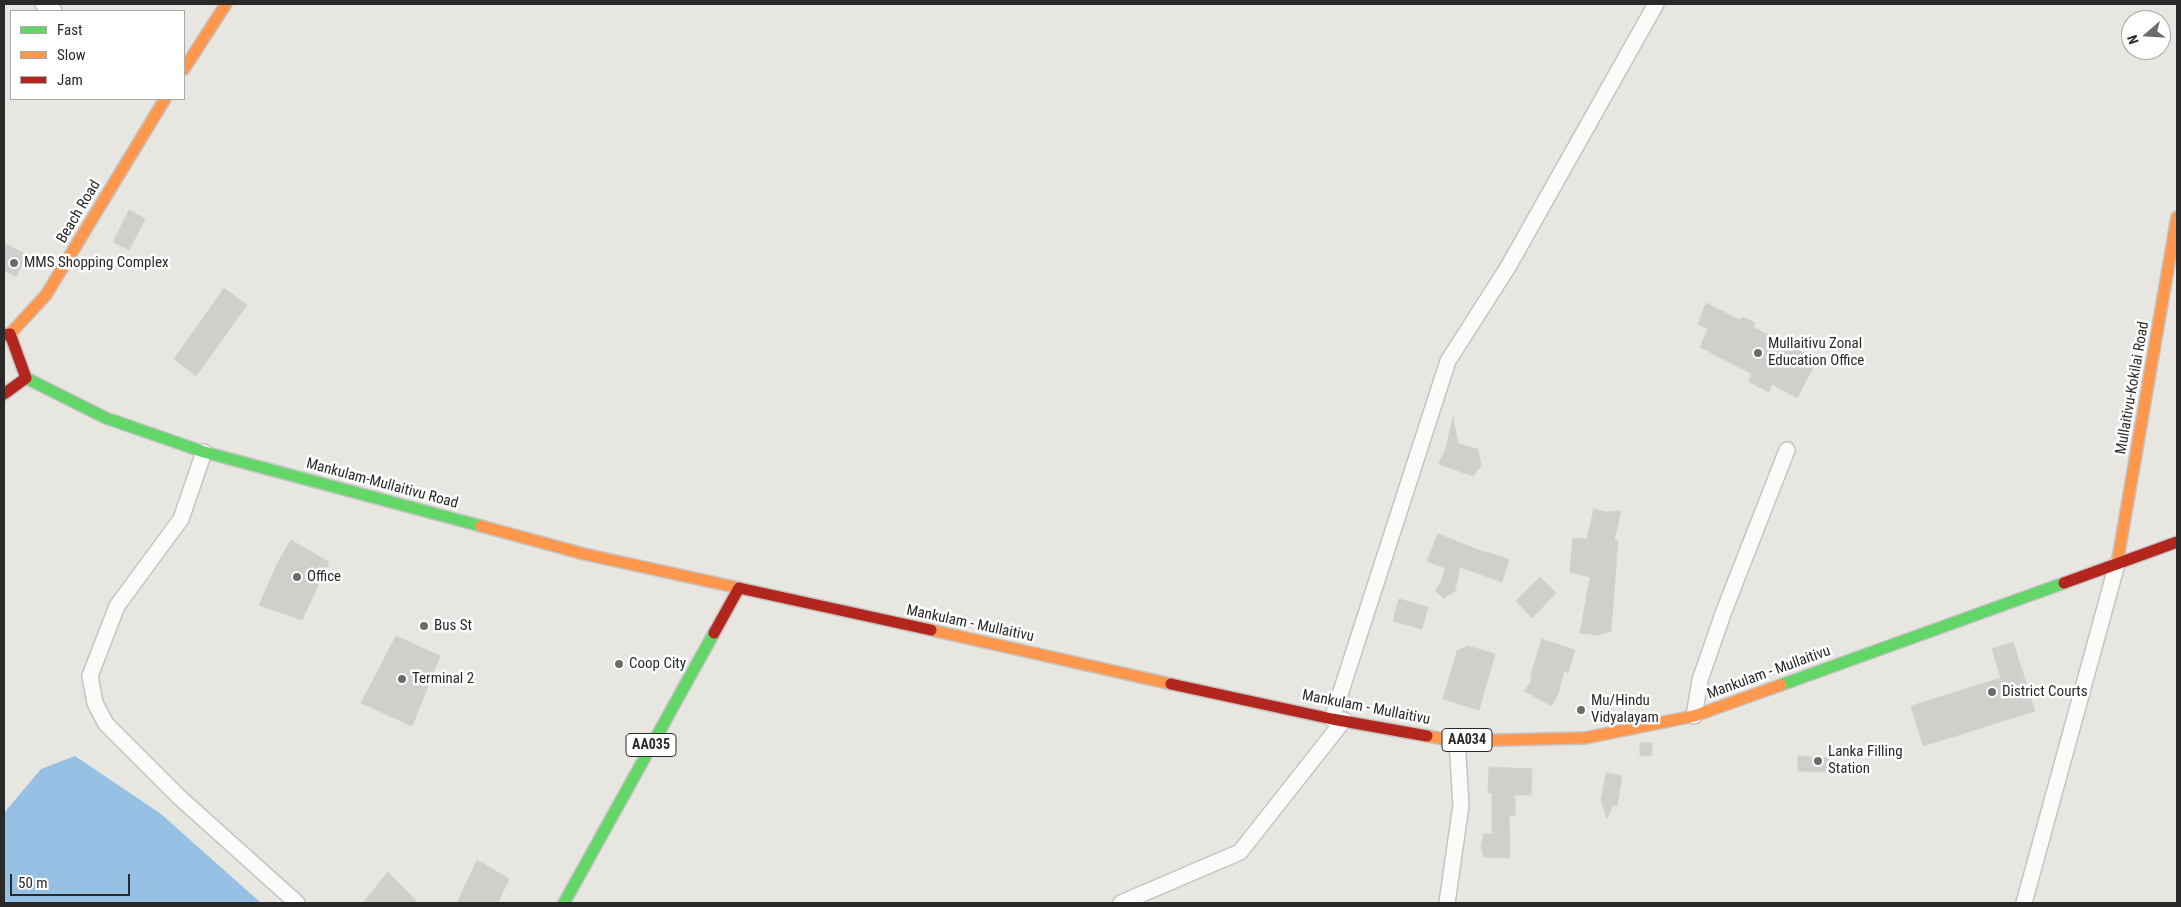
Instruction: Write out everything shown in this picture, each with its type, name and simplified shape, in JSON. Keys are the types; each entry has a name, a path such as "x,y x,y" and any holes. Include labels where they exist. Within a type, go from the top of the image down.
{"main road":[{"path":"185,67 226,4"},
{"name":"Beach Road","path":"7,334 46,295 164,100"},
{"name":"Mullaitivu-Kokilai Road","path":"2117,564 2177,217"},
{"path":"4,394 26,378 7,334"},
{"name":"Mankulam-Mullaitivu Road","path":"26,378 106,418 204,452 584,554 740,588"},
{"name":"Mankulam - Mullaitivu","path":"740,588 1338,719 1457,740 1585,738 1694,716 2177,542"},
{"name":"AA035","path":"564,903 592,849 740,588"}],"street":[{"path":"1121,903 1240,852 1338,719 1448,361 1508,267 1656,4"},
{"path":"1694,716 1700,680 1724,611 1787,450"},
{"path":"204,452 182,518 117,606 90,676 95,704 106,724 178,796 297,903"},
{"path":"2024,903 2117,564"},
{"path":"1447,903 1461,805 1457,740"}],"water":[{"path":"75,756 161,814 261,903 4,903 4,813 41,769"}],"building":[{"path":"129,210 145,219 129,250 113,242"},
{"name":"MMS Shopping Complex","path":"4,243 27,255 16,277 4,270"},
{"path":"224,288 247,305 196,376 174,359"},
{"name":"Mullaitivu Zonal Education Office","path":"1706,303 1740,320 1742,317 1755,323 1753,327 1817,360 1797,398 1772,384 1769,392 1749,382 1752,374 1700,347 1708,329 1698,324"},
{"path":"1453,417 1458,444 1478,449 1481,466 1473,476 1438,464 1445,452"},
{"path":"1594,509 1606,512 1621,511 1614,541 1618,540 1611,631 1598,635 1580,633 1590,577 1570,572 1573,538 1587,539"},
{"path":"1438,534 1509,560 1502,582 1460,567 1455,591 1444,598 1435,591 1442,581 1445,568 1427,561"},
{"name":"Office","path":"291,540 329,562 302,620 259,605 279,560"},
{"path":"1540,577 1556,593 1532,618 1516,601"},
{"path":"1399,599 1428,607 1422,629 1393,621"},
{"name":"Terminal 2","path":"396,636 440,656 412,726 361,703"},
{"path":"1542,639 1575,650 1568,673 1564,671 1559,691 1552,706 1524,691 1532,681 1531,674"},
{"name":"District Courts","path":"2013,642 2035,711 1923,746 1911,706 2001,678 1992,649"},
{"path":"1468,646 1495,654 1479,710 1443,699 1457,651"},
{"path":"1640,743 1652,743 1652,755 1640,756"},
{"path":"1798,756 1829,758 1828,772 1798,771"},
{"path":"1489,767 1532,769 1531,795 1515,795 1515,815 1509,815 1510,858 1484,857 1481,846 1484,834 1492,834 1492,793 1488,793"},
{"path":"1606,773 1622,776 1617,806 1613,805 1607,818 1601,801"},
{"path":"477,860 509,879 498,903 457,903"},
{"path":"388,872 418,903 363,903"}],"traffic: fast":[{"path":"26,378 106,418 204,452 481,526"},
{"path":"1781,685 2064,583"},
{"path":"564,903 714,633"}],"traffic: slow":[{"path":"185,67 226,4"},
{"path":"10,334 46,295 164,100"},
{"path":"2117,564 2177,217"},
{"path":"481,526 584,554 739,588"},
{"path":"931,630 1171,684"},
{"path":"1427,736 1457,741 1585,738 1694,716 1781,685"}],"traffic: jam":[{"path":"4,335 10,334 26,378 4,394"},
{"path":"2064,583 2177,542"},
{"path":"714,633 739,588 931,630"},
{"path":"1171,684 1332,719 1427,736"}],"place":[{"name":"MMS Shopping Complex","path":"14,263"},
{"name":"Mullaitivu Zonal Education Office","path":"1758,353"},
{"name":"Office","path":"297,577"},
{"name":"Bus St","path":"424,626"},
{"name":"Coop City","path":"619,664"},
{"name":"Terminal 2","path":"402,679"},
{"name":"District Courts","path":"1992,692"},
{"name":"Mu/Hindu Vidyalayam","path":"1581,710"},
{"name":"Lanka Filling Station","path":"1818,761"}]}
